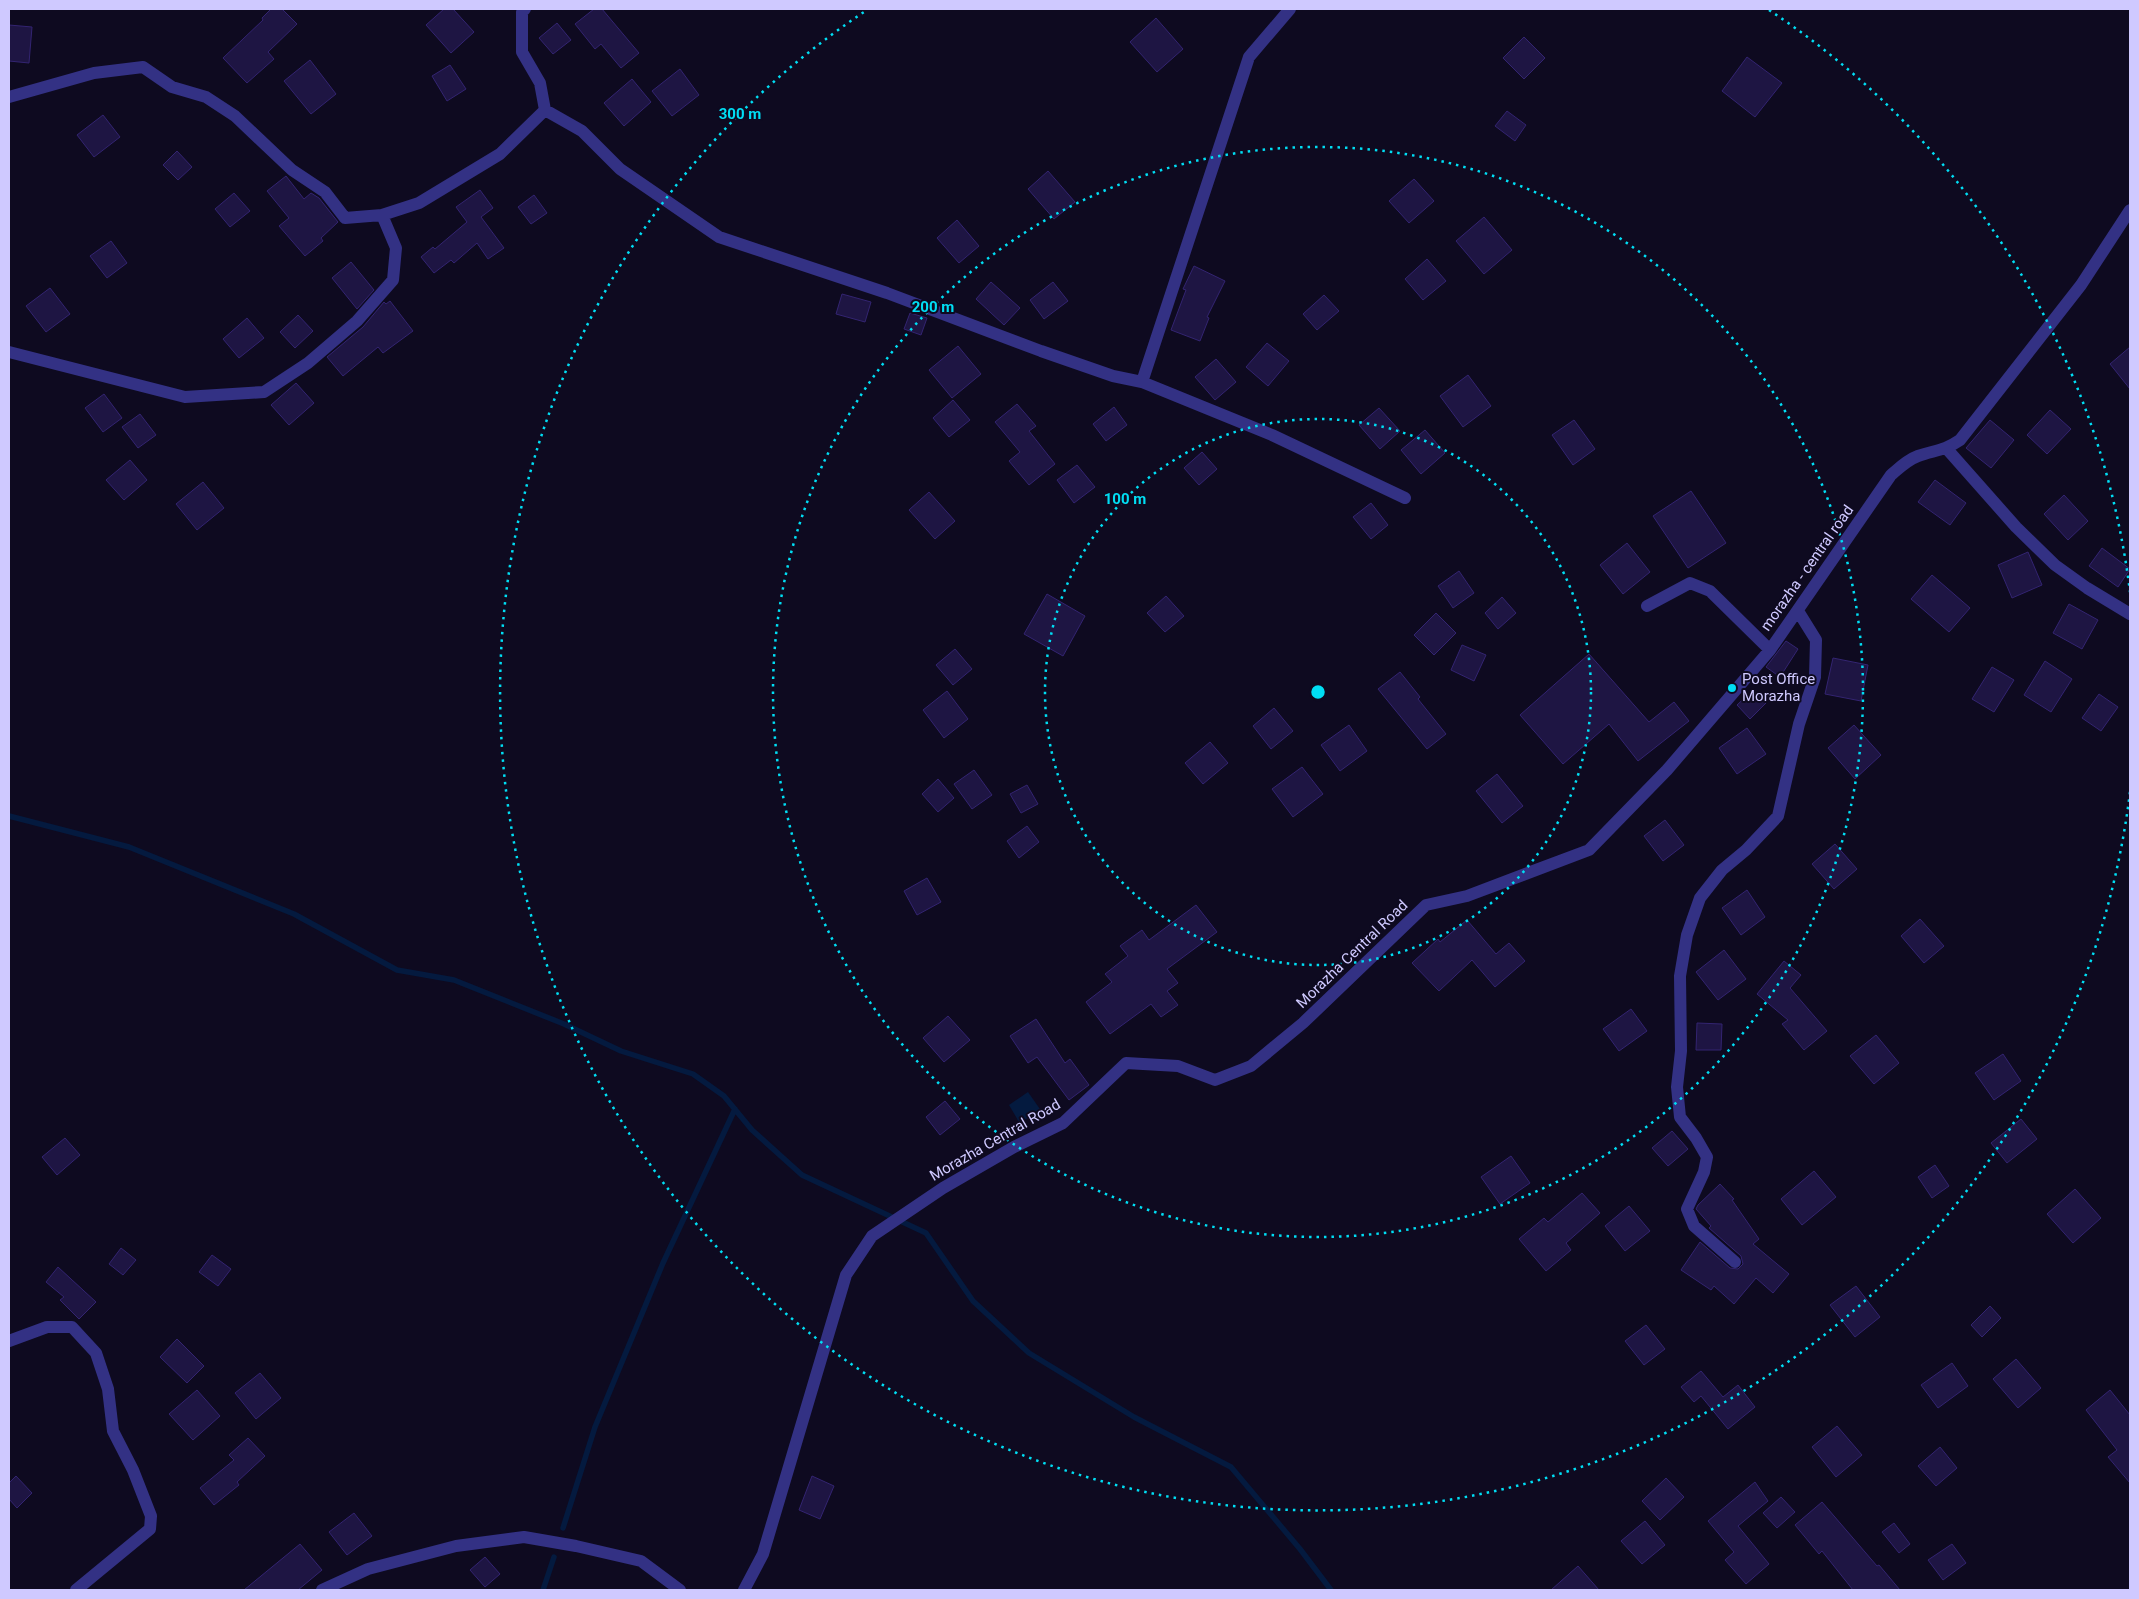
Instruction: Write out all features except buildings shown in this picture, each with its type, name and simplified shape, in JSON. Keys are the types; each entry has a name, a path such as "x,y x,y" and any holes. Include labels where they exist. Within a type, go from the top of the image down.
{"street":[{"path":"524,9 522,12 522,52 540,83 545,110 582,132 620,169 719,237 887,293 1104,373 1142,382 1272,435 1405,498"},
{"path":"1142,382 1249,57 1290,9"},
{"path":"9,97 94,73 143,67 172,87 206,97 235,116 292,170 325,192 345,218 382,215 419,203 500,154 545,110"},
{"name":"morazha - central road","path":"1467,896 1588,850 1667,770 1770,650 1891,475 1903,464 1917,456 1947,449 1960,440 2075,293 2130,210"},
{"path":"9,352 185,397 264,392 308,363 357,321 393,280 396,248 382,215"},
{"path":"1947,449 2016,527 2055,565 2087,588 2130,614"},
{"path":"1646,606 1690,583 1710,591 1770,650"},
{"path":"1735,1262 1694,1226 1687,1209 1704,1172 1707,1158 1696,1138 1680,1117 1677,1087 1681,1051 1680,976 1687,935 1700,898 1722,870 1746,850 1778,816 1799,724 1815,677 1816,640 1798,611"},
{"name":"Morazha Central Road","path":"744,1590 763,1554 846,1275 872,1236 943,1188 1014,1147 1062,1123 1126,1063 1178,1066 1215,1080 1252,1066 1303,1023 1426,905 1467,896"},
{"path":"9,1341 47,1327 72,1327 96,1353 108,1389 113,1431 133,1470 151,1516 150,1529 76,1590"},
{"path":"322,1590 368,1569 456,1546 524,1537 576,1546 641,1561 680,1590"}],"water":[{"path":"1028,1092 1042,1112 1019,1122 1009,1105"}],"waterway":[{"path":"9,816 129,847 294,914 397,970 454,980 564,1024 621,1051 693,1074 724,1096 752,1130 802,1175 926,1233 973,1301 1029,1353 1134,1417 1231,1467 1300,1549 1331,1590"},
{"path":"563,1528 595,1427 663,1263 735,1109"},
{"path":"543,1590 554,1557"}],"place":[{"name":"Post Office Morazha","path":"1732,688"}]}
